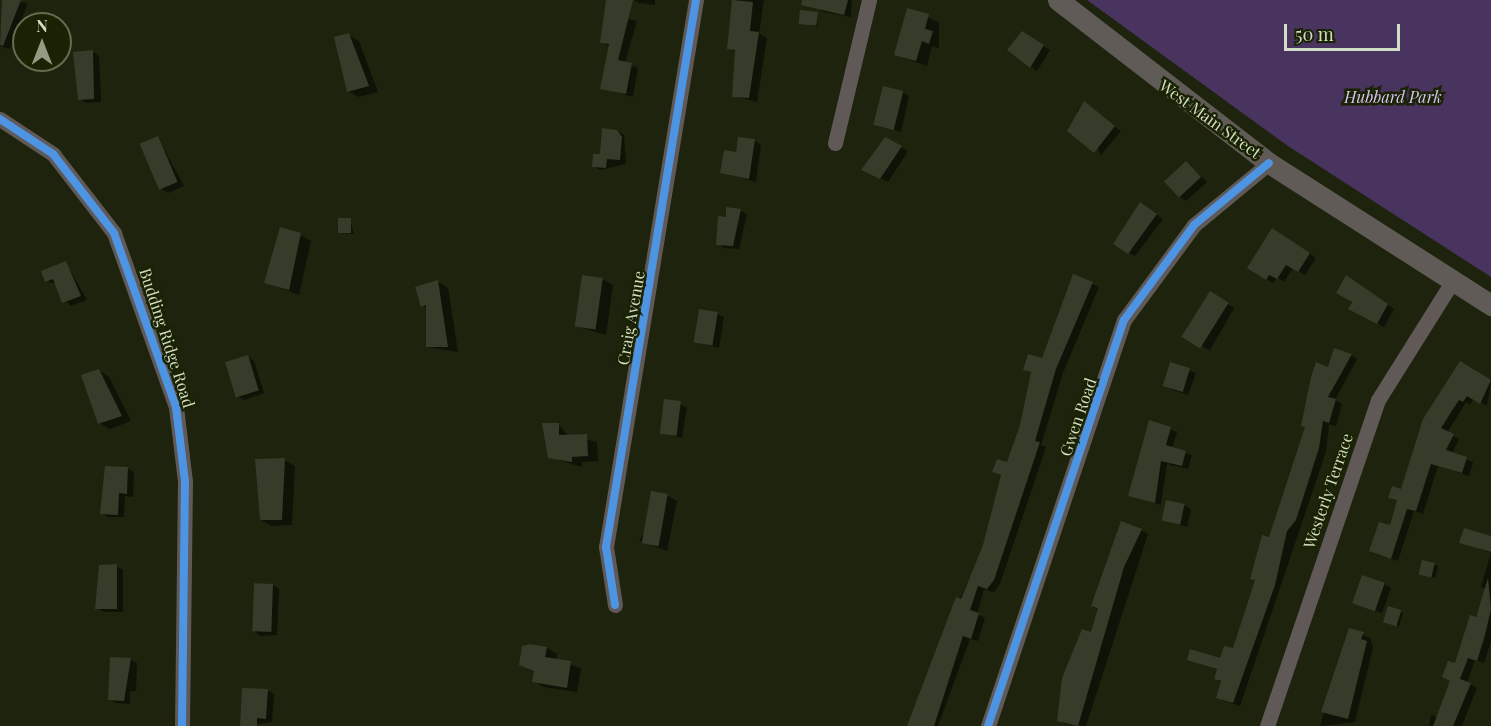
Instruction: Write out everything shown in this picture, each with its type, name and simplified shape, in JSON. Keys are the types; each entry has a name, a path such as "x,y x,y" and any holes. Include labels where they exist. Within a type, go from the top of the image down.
{"main road":[{"name":"West Main Street","path":"1058,0 1269,163 1491,305"}],"street":[{"name":"Craig Avenue","path":"615,605 606,547 696,0"},
{"path":"835,143 869,0"},
{"name":"Budding Ridge Road","path":"0,118 53,153 114,233 176,407 185,481 182,726"},
{"name":"Gwen Road","path":"988,726 1124,320 1194,225 1269,163"},
{"name":"Westerly Terrace","path":"1267,726 1378,400 1452,282"}],"green space":[{"name":"Hubbard Park","path":"1087,0 1491,0 1491,277 1288,146"}],"building":[{"path":"2,0 21,0 16,12 12,12 12,23 3,46 0,45"},
{"path":"606,0 633,0 618,60 632,63 626,94 600,89 609,44 600,43"},
{"path":"732,0 753,2 750,31 759,32 749,98 732,97 735,50 727,49"},
{"path":"802,0 848,0 844,15 801,5"},
{"path":"907,8 929,14 925,29 933,31 929,44 922,41 916,61 894,55"},
{"path":"800,10 818,12 816,26 799,24"},
{"path":"1022,31 1044,45 1030,68 1007,50"},
{"path":"349,33 369,86 347,92 334,37"},
{"path":"93,50 94,99 78,100 73,52"},
{"path":"883,86 903,91 894,130 873,125"},
{"path":"1084,101 1115,126 1094,153 1067,131"},
{"path":"602,128 617,130 622,137 620,160 607,159 606,168 592,167 593,154 600,154"},
{"path":"158,136 178,182 159,190 140,144"},
{"path":"738,137 755,139 749,179 720,173 724,150 736,152"},
{"path":"885,137 902,146 880,179 861,170"},
{"path":"1186,161 1201,177 1179,198 1164,181"},
{"path":"1140,202 1157,214 1128,254 1113,244"},
{"path":"726,207 741,209 733,246 716,245 718,216 726,217"},
{"path":"338,218 351,218 351,233 338,233"},
{"path":"280,227 301,233 289,290 264,283"},
{"path":"1272,228 1310,253 1298,272 1286,265 1277,279 1269,275 1266,280 1247,268"},
{"path":"66,261 81,296 62,303 53,279 45,282 41,271"},
{"path":"1073,274 1093,282 1056,369 1035,441 1040,442 994,580 987,589 978,586 970,610 979,613 971,639 963,636 934,726 907,726 956,597 961,599 983,545 1001,475 992,472 997,459 1007,462 1020,425 1031,372 1023,370 1028,354 1042,358"},
{"path":"582,275 603,278 596,329 575,326"},
{"path":"1346,275 1388,304 1377,324 1348,309 1352,302 1336,293"},
{"path":"438,280 448,347 426,347 426,305 421,307 415,287"},
{"path":"1210,291 1229,303 1200,348 1181,337"},
{"path":"699,309 718,312 712,346 694,343"},
{"path":"1334,348 1352,354 1328,397 1336,399 1329,423 1323,421 1319,448 1296,520 1287,531 1275,585 1233,703 1216,698 1221,681 1214,679 1217,669 1187,660 1190,649 1220,658 1224,646 1233,648 1255,580 1250,579 1262,535 1269,537 1305,427 1301,426 1316,362 1328,367"},
{"path":"248,355 259,390 236,397 225,362"},
{"path":"1460,361 1491,380 1480,404 1467,396 1463,402 1459,400 1441,428 1454,434 1446,450 1467,457 1462,473 1431,464 1416,511 1407,509 1391,559 1369,551 1379,522 1390,525 1397,500 1388,498 1392,486 1401,489 1423,419"},
{"path":"1170,362 1190,368 1183,392 1163,386"},
{"path":"99,369 122,416 98,424 81,375"},
{"path":"664,399 681,401 677,436 660,434"},
{"path":"1149,420 1171,427 1166,445 1186,451 1182,466 1161,461 1155,503 1128,496"},
{"path":"542,423 559,423 559,435 587,434 588,456 572,457 572,462 548,458"},
{"path":"285,458 282,520 260,520 255,459"},
{"path":"105,466 128,467 127,494 119,493 118,515 100,514"},
{"path":"651,491 668,494 659,546 642,543"},
{"path":"1166,500 1185,504 1180,524 1162,521"},
{"path":"1121,521 1142,529 1124,567 1078,726 1057,721 1062,678 1082,629 1091,632 1098,608 1091,606"},
{"path":"1464,528 1491,536 1491,552 1459,543"},
{"path":"1422,560 1435,563 1431,578 1419,575"},
{"path":"117,564 117,609 95,609 99,565"},
{"path":"1362,575 1385,583 1375,611 1352,603"},
{"path":"1488,578 1491,609 1485,635 1477,661 1468,658 1460,679 1471,683 1453,726 1433,726 1450,681 1442,677 1448,661 1455,663 1470,615 1476,617"},
{"path":"254,583 273,584 271,632 252,631"},
{"path":"1388,606 1401,610 1396,626 1383,622"},
{"path":"1349,628 1364,632 1361,639 1367,641 1348,719 1321,712"},
{"path":"530,644 547,647 545,657 571,661 567,688 532,682 534,671 519,665 522,646"},
{"path":"110,657 131,658 124,701 108,700"},
{"path":"242,688 268,689 266,719 257,718 257,726 240,726"}],"cycle path":[{"path":"615,605 606,547 696,0"},
{"path":"0,119 53,154 114,233 176,407 185,481 182,726"},
{"path":"988,726 1124,320 1194,225 1269,163"}]}
